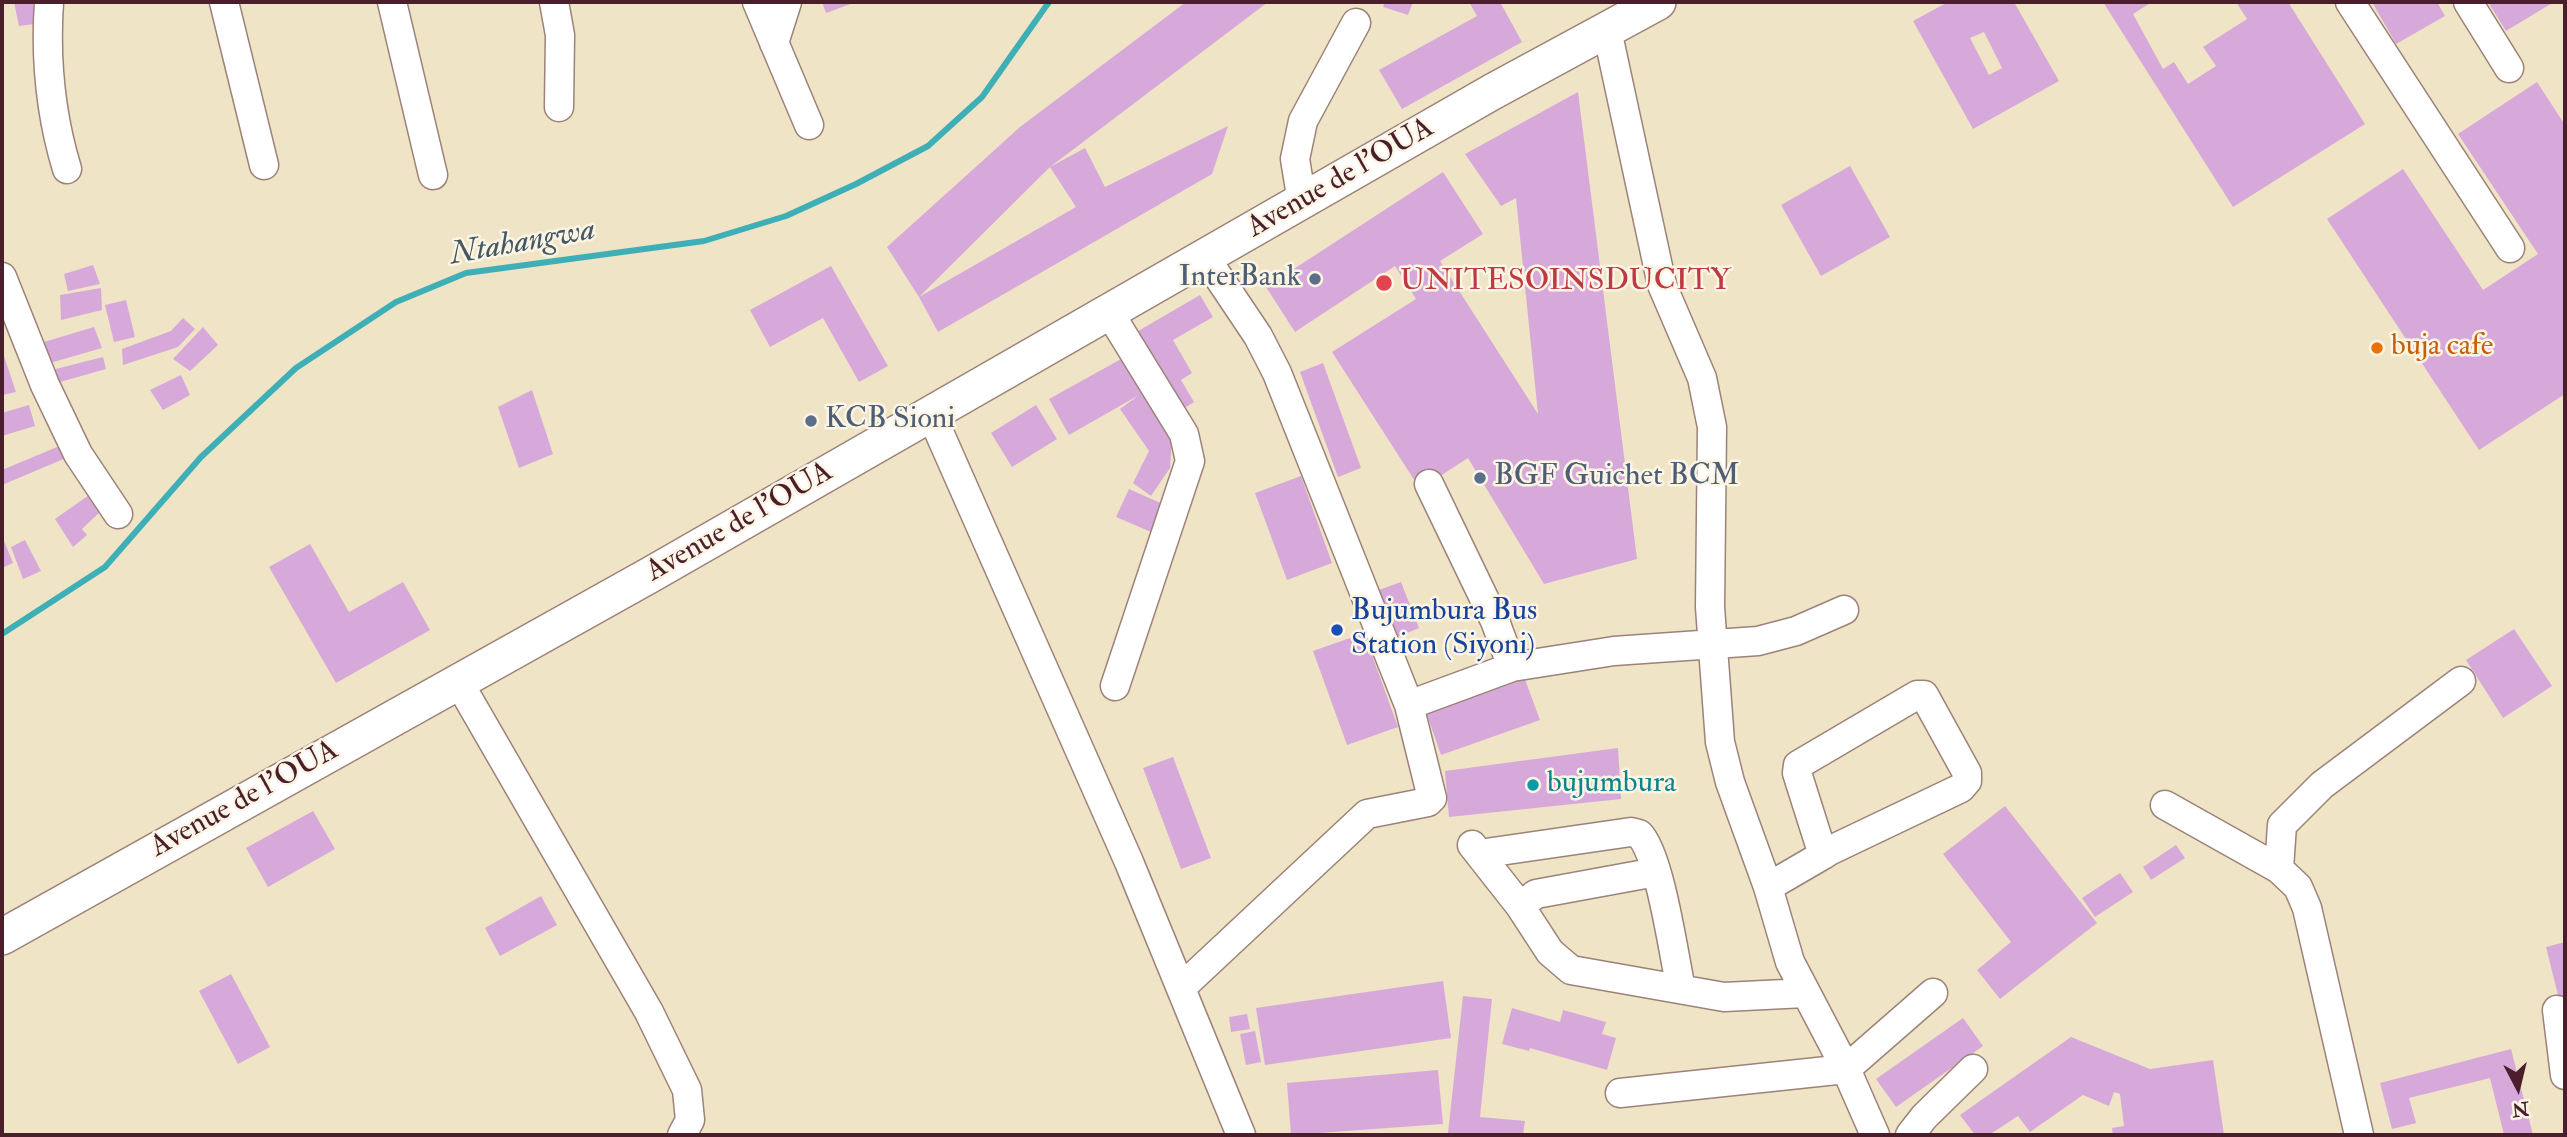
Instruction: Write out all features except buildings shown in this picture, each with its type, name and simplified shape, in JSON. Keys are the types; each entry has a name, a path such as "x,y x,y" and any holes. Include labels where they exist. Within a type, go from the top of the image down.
{"main road":[{"name":"Avenue de l'OUA","path":"2,937 931,414 1607,30 1648,4"}],"street":[{"path":"49,2 47,72 54,126 67,169"},
{"path":"224,2 264,165"},
{"path":"392,2 433,175"},
{"path":"554,2 560,35 559,107"},
{"path":"757,2 809,125"},
{"path":"774,43 787,2"},
{"path":"2350,2 2510,248"},
{"path":"2468,2 2509,68"},
{"path":"1302,202 1295,159 1303,121 1356,23"},
{"path":"1607,30 1662,285 1702,378 1712,427 1710,607 1720,742 1730,782 1768,887 1790,962 1846,1069 1875,1135"},
{"path":"1182,987 1367,814 1428,802 1432,798 1409,705 1277,373 1258,336 1205,257"},
{"path":"2,277 45,385 78,454 118,514"},
{"path":"1110,312 1184,434 1190,461 1115,686"},
{"path":"931,414 1182,987 1241,1135"},
{"path":"1429,484 1438,497 1512,667"},
{"path":"1409,705 1512,667 1603,653 1758,641 1796,631 1844,610"},
{"path":"458,681 649,1012 687,1090 690,1120 682,1135"},
{"path":"2279,869 2282,825 2322,785 2460,681"},
{"path":"1768,887 1823,855 1961,788 1967,781 1967,773 1924,695 1917,695 1798,765 1797,773 1823,855"},
{"path":"2165,805 2279,869 2298,887 2307,908 2359,1135"},
{"path":"1682,989 1656,872 1644,839 1631,832 1475,849 1520,906 1550,952 1571,970 1724,997 1805,993"},
{"path":"1520,906 1535,894 1656,872"},
{"path":"1620,1093 1846,1069 1933,993"},
{"path":"2557,1010 2565,1075"},
{"path":"1910,1135 1924,1117 1973,1069"}],"waterway":[{"name":"Ntahangwa","path":"2,634 105,567 201,457 296,368 396,302 466,273 704,241 786,216 856,184 928,146 982,97 1049,2"}],"place":[{"name":"InterBank","path":"1315,279"},
{"name":"UNITESOINSDUCITY","path":"1384,283"},
{"name":"buja cafe","path":"2377,348"},
{"name":"KCB Sioni","path":"811,421"},
{"name":"BGF Guichet BCM","path":"1480,478"},
{"name":"Bujumbura Bus Station (Siyoni)","path":"1337,630"},
{"name":"bujumbura","path":"1533,785"}]}
